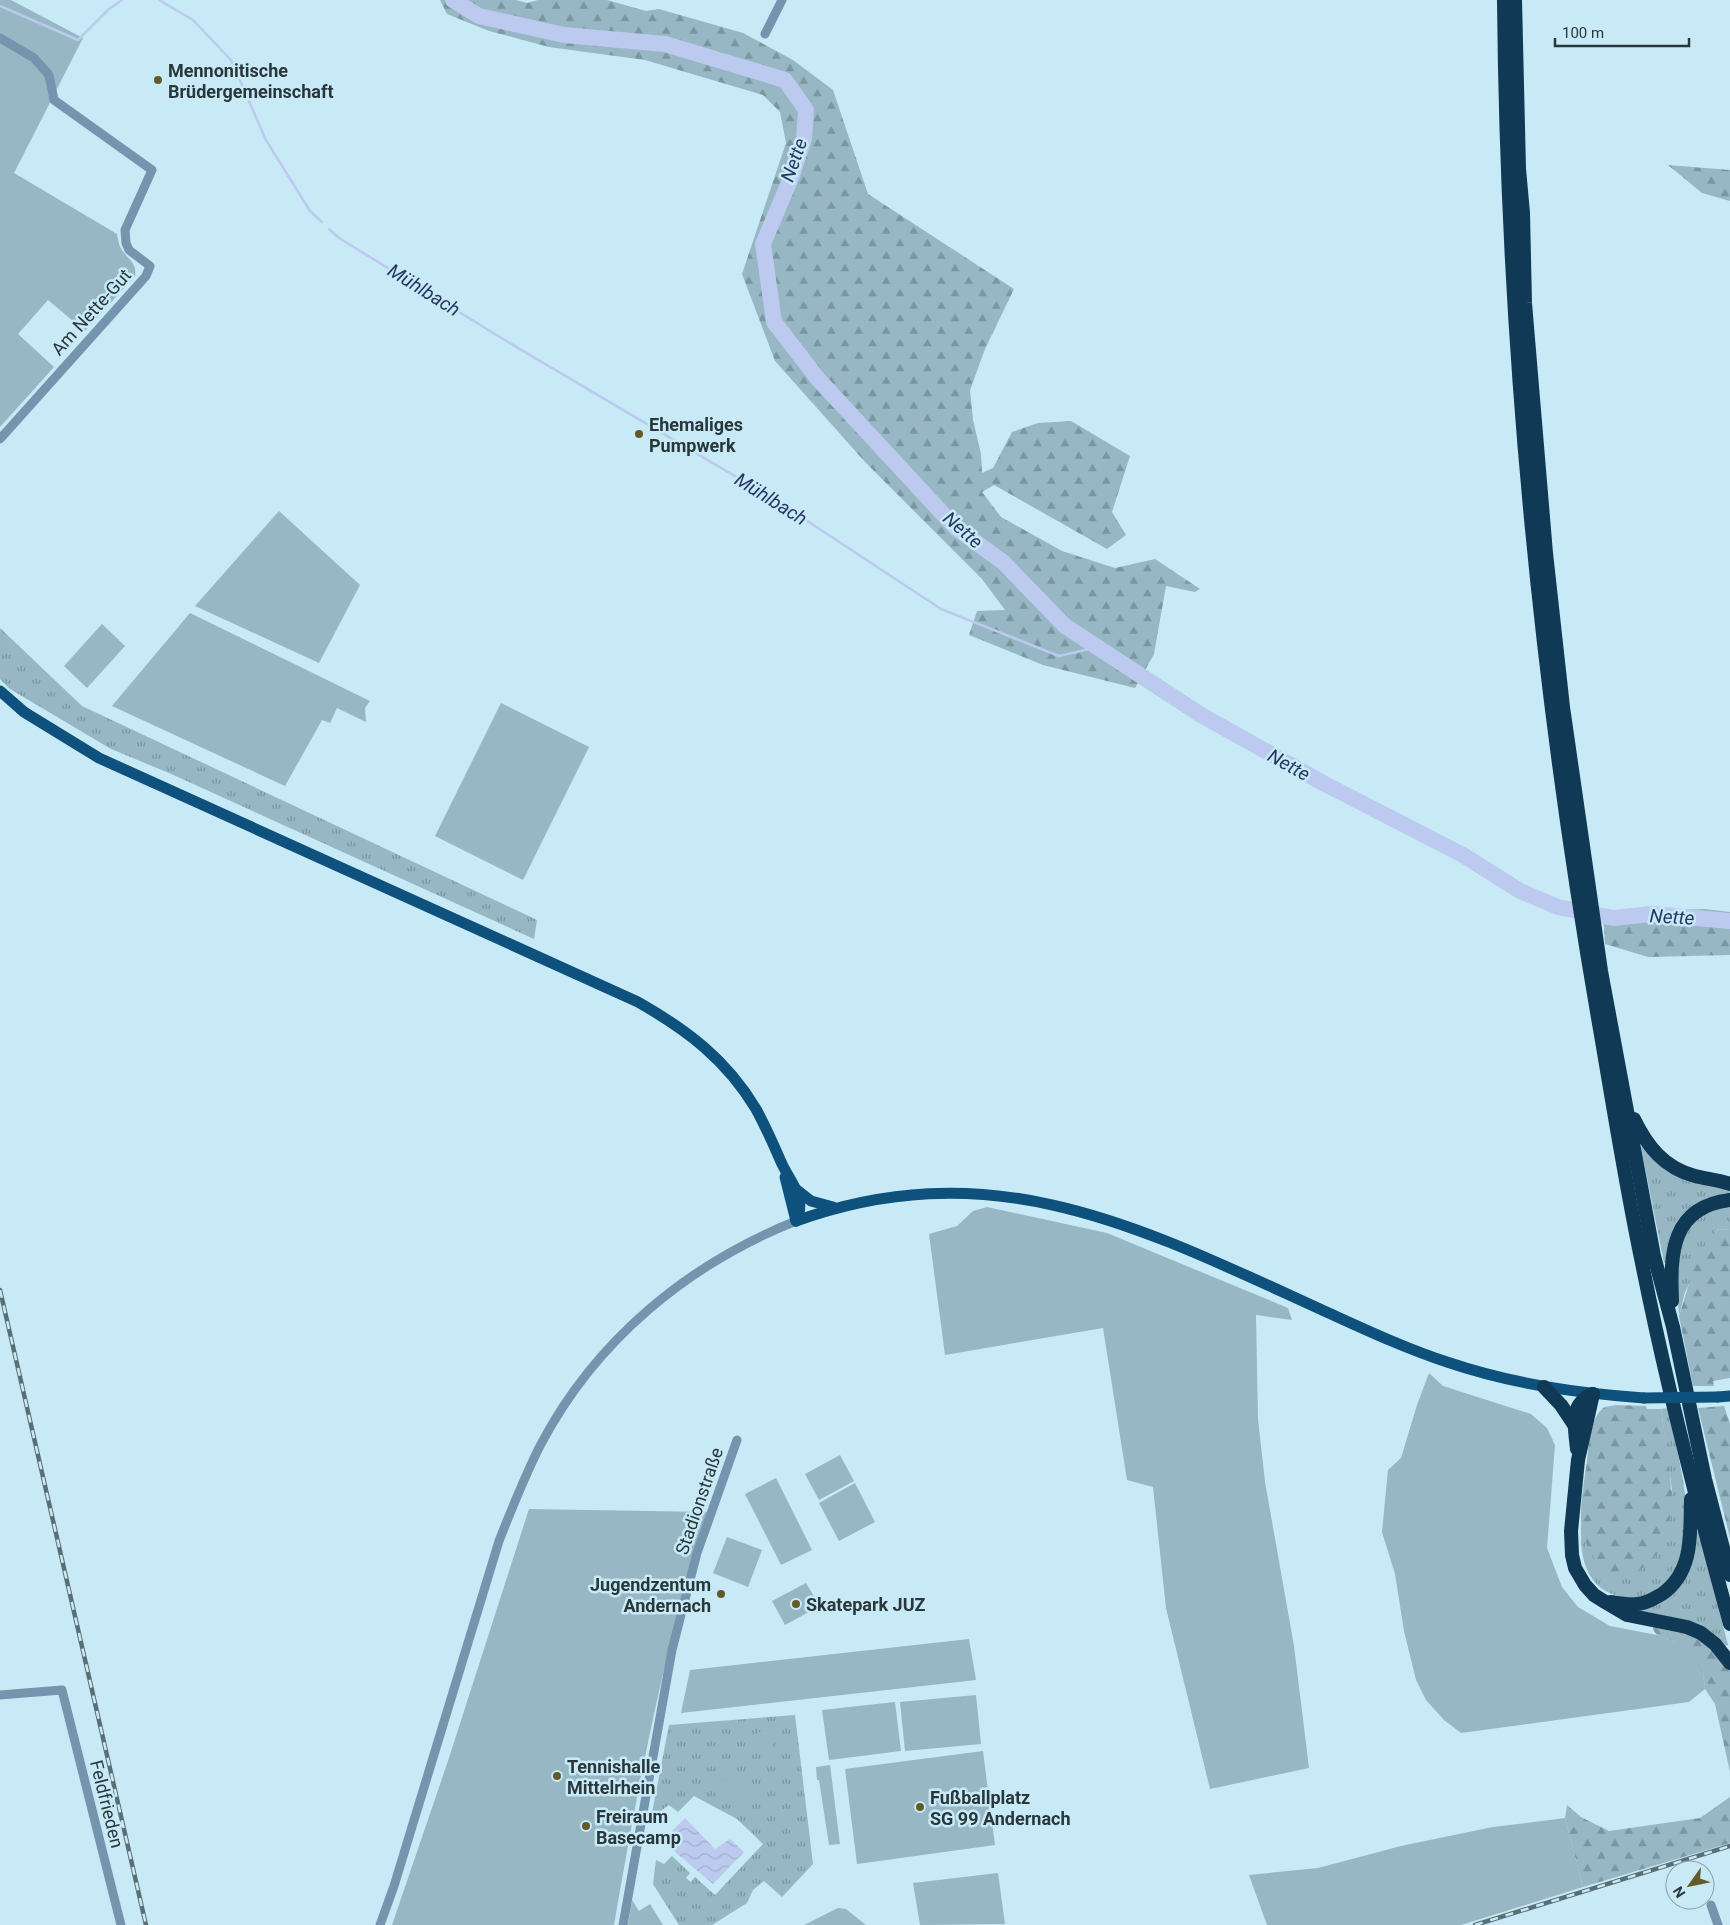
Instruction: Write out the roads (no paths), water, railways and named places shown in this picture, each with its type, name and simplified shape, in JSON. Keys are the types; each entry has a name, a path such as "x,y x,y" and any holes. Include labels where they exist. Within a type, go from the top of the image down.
{"highway":[{"path":"1504,0 1514,302 1534,555 1550,691 1641,1259 1692,1483 1730,1624"},
{"path":"1515,0 1519,169 1535,425 1580,873"},
{"path":"1596,972 1625,1097 1654,1256 1673,1327 1705,1480 1730,1575"},
{"path":"1625,1097 1643,1137 1664,1161 1679,1170 1693,1175 1730,1184"},
{"path":"1673,1327 1671,1268 1676,1238 1687,1220 1694,1214 1710,1204 1730,1200"},
{"path":"1544,1388 1561,1405 1575,1426"},
{"path":"1578,1460 1575,1410 1579,1403 1593,1394"},
{"path":"1593,1394 1578,1460 1571,1531 1572,1555 1575,1568 1585,1585 1605,1602 1627,1615 1687,1627 1701,1633 1715,1644 1730,1663"},
{"path":"1605,1602 1638,1604 1647,1602 1664,1592 1679,1577 1685,1566 1690,1544 1692,1483"}],"main road":[{"path":"0,691 24,712 98,758 638,1002 673,1022 707,1048 735,1079 757,1110 796,1189 801,1207 796,1221"},
{"path":"783,1165 796,1221"},
{"path":"796,1189 811,1201 828,1207 838,1208"},
{"path":"796,1221 838,1208 886,1198 941,1192 985,1194 1040,1202 1092,1215 1142,1231 1401,1345 1445,1362 1494,1377 1544,1388 1593,1394 1644,1398 1724,1397"}],"street":[{"path":"765,34 782,0"},
{"name":"Am Nette-Gut","path":"0,38 34,58 49,75 54,100 152,170 125,230 126,243 129,250 150,266 146,276 0,439"},
{"path":"380,1925 394,1886 500,1542 520,1487 553,1422 576,1388 597,1362 630,1326 653,1305 687,1278 729,1252 796,1221"},
{"name":"Stadionstraße","path":"624,1925 672,1650 697,1553 737,1440"},
{"name":"Feldfrieden","path":"0,1695 62,1690 121,1925"},
{"path":"1713,1910 1718,1925"}],"water":[{"path":"685,1818 715,1849 730,1839 744,1852 713,1884 675,1852 665,1838"}],"waterway":[{"name":"Mühlbach","path":"0,6 78,40 109,9 122,0"},
{"name":"Mühlbach","path":"159,0 193,20 231,60 266,140 310,211 322,222"},
{"name":"Nette","path":"453,0 479,16 564,35 665,44 785,80 806,110 804,139 791,178 763,244 774,322 818,379 956,528 1003,562 1065,626 1201,715 1323,783 1463,855 1520,891 1558,907 1613,918 1652,914 1730,921"},
{"name":"Mühlbach","path":"329,229 339,238 503,339 777,501 941,609 1059,656 1098,647"}],"railway":[{"path":"0,1290 146,1925"},
{"path":"1475,1925 1730,1846"}],"place":[{"name":"Mennonitische Brüdergemeinschaft","path":"158,80"},
{"name":"Ehemaliges Pumpwerk","path":"639,434"},
{"name":"Jugendzentum Andernach","path":"721,1594"},
{"name":"Skatepark JUZ","path":"796,1604"},
{"name":"Tennishalle Mittelrhein","path":"557,1776"},
{"name":"Fußballplatz SG 99 Andernach","path":"920,1807"},
{"name":"Freiraum Basecamp","path":"586,1826"}]}
